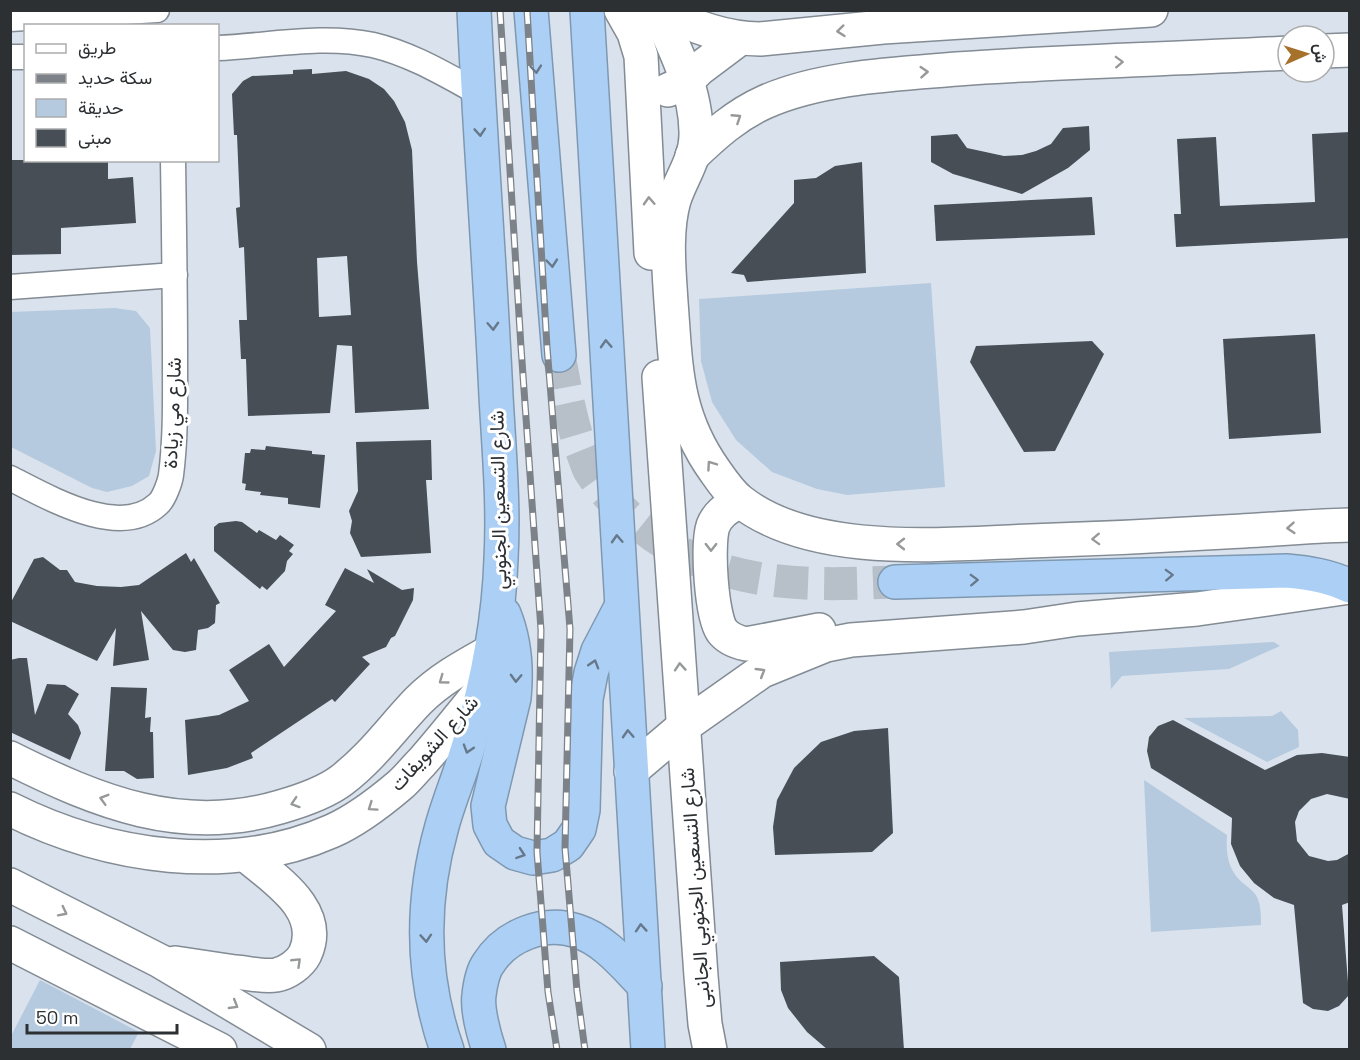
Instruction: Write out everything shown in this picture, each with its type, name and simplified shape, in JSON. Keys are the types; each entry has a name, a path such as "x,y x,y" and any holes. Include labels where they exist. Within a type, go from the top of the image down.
{"highway":[{"name":"شارع التسعين الجنوبي","path":"447,1050 428,972 425,922 430,873 442,825 471,740 493,650 502,558 492,305 477,92 474,10"},
{"path":"531,10 559,355"},
{"path":"587,10 648,1050"},
{"path":"895,582 1286,571 1311,573 1335,579 1350,586"},
{"path":"498,601 514,648 516,681 488,807 490,825 499,842 515,853 533,858 552,855 568,845 579,829 583,810 586,699 598,651 621,607"},
{"path":"489,1050 479,996 487,965 505,944 528,932 550,927 576,930 597,940 645,986"}],"street":[{"path":"10,19 157,10"},
{"path":"621,10 634,33 641,56 642,91 662,297 682,406 692,433 706,458 739,501 769,519 807,532 847,541 896,544 1135,538 1350,525"},
{"path":"657,10 680,61 696,122 696,139 692,156 674,200 662,297"},
{"path":"664,10 702,27 739,39 883,27 1151,10"},
{"path":"883,27 888,74"},
{"path":"642,91 660,93 686,82 699,69 739,39"},
{"path":"219,48 304,41 339,41 372,45 418,61 477,92"},
{"path":"692,156 738,116 766,102 797,91 888,74 1276,54"},
{"name":"شارع مي زيادة","path":"10,478 46,496 114,520 137,516 159,503 170,478 175,431 173,162"},
{"path":"10,287 175,275"},
{"name":"شارع التسعين الجنوبي الجانبى","path":"662,297 684,726 701,976 710,1050"},
{"path":"739,501 721,512 713,525 710,541 713,604 723,632 734,641 746,644 762,643 831,627 892,621 1024,613 1077,619"},
{"path":"631,771 684,726 762,671 826,645 851,640 1024,627 1077,619 1197,609 1350,586"},
{"path":"10,759 89,795 169,816 213,819 258,814 301,801 340,781 377,749 434,686 493,650"},
{"name":"شارع الشويفات","path":"10,809 104,846 148,853 246,855 290,845 333,830 370,809 402,783 483,688"},
{"path":"160,961 263,976 278,975 292,969 303,958 309,944 311,929 307,914 288,891 246,855"},
{"path":"10,885 160,961 309,1050"},
{"path":"10,943 220,1050"}],"green space":[{"path":"931,283 945,487 847,495 817,489 772,472 736,440 712,402 701,361 699,299"},
{"path":"115,308 136,311 150,328 156,451 149,476 132,486 107,492 92,488 11,447 10,312"},
{"path":"1274,642 1280,646 1229,669 1122,676 1111,689 1109,652"},
{"path":"1281,711 1298,730 1299,747 1267,762 1184,718 1272,716"},
{"path":"1144,780 1227,835 1227,851 1231,867 1238,879 1257,897 1261,925 1151,932"},
{"path":"40,980 139,1032 130,1049 11,1049 11,1036"}],"building":[{"path":"312,69 312,74 346,71 369,79 384,89 394,101 405,122 412,150 417,262 429,409 355,413 352,346 337,345 330,413 248,416 246,359 241,359 239,320 247,320 244,247 239,248 236,208 240,207 237,135 234,135 232,94 243,81 252,76 293,74 293,70","holes":["347,256 351,315 319,317 317,258"]},
{"path":"1089,126 1090,150 1068,168 1022,194 953,174 931,162 931,136 957,134 967,148 1004,156 1022,155 1051,144 1063,128"},
{"path":"1350,132 1350,238 1176,247 1174,214 1181,214 1177,139 1216,137 1220,206 1315,202 1312,134"},
{"path":"10,160 108,162 108,179 133,177 136,223 61,228 61,254 10,255"},
{"path":"862,162 866,273 747,282 744,275 731,273 794,203 794,180 816,178 835,166"},
{"path":"1092,197 1095,235 936,241 934,205"},
{"path":"1315,334 1321,433 1229,439 1223,339"},
{"path":"1092,341 1104,354 1055,451 1024,452 970,362 976,346"},
{"path":"431,440 432,480 426,480 431,553 361,557 350,533 352,521 349,511 358,491 356,442"},
{"path":"266,446 312,451 312,454 325,455 320,508 288,504 288,498 260,495 261,492 245,490 246,484 242,483 245,453 250,453 251,449 265,450"},
{"path":"242,522 257,533 259,530 276,540 280,535 294,545 289,551 293,554 287,561 285,571 267,590 262,586 260,589 214,551 214,527 219,523"},
{"path":"186,553 191,562 194,558 220,603 216,605 215,623 208,628 198,630 196,650 185,652 173,650 141,611 149,660 113,666 116,628 97,661 10,621 10,604 34,559 43,557 60,570 67,570 75,582 121,587 139,585"},
{"path":"345,568 374,583 367,569 402,590 414,588 413,600 395,636 391,638 386,647 362,657 370,664 335,702 332,699 251,753 253,758 227,768 188,775 185,720 219,715 249,701 229,670 269,644 284,667 336,611 325,605"},
{"path":"27,658 35,715 47,684 65,685 79,694 68,714 78,725 81,733 70,760 10,732 10,660"},
{"path":"111,687 147,688 145,718 151,717 154,778 137,779 124,771 105,771"},
{"path":"1173,720 1265,770 1297,755 1322,753 1350,757 1350,799 1327,794 1311,799 1299,811 1295,822 1297,841 1309,856 1328,861 1337,860 1350,853 1350,902 1342,905 1349,995 1339,1006 1328,1011 1313,1009 1303,1003 1294,905 1274,898 1254,883 1240,866 1231,844 1232,818 1151,768 1147,751 1149,737 1158,726"},
{"path":"888,728 893,833 872,852 775,855 773,827 777,800 794,768 821,742 854,731"},
{"path":"874,956 899,977 904,1050 828,1050 807,1032 788,1008 781,990 780,962"}],"tunnel":[{"path":"559,355 574,426 589,470 605,492 625,512 667,545 698,561 728,572 760,578 825,584 895,582"}],"railway":[{"path":"500,10 541,630 537,852 548,992 557,1050"},
{"path":"527,10 547,347 570,629 565,848 577,991 585,1050"}]}
